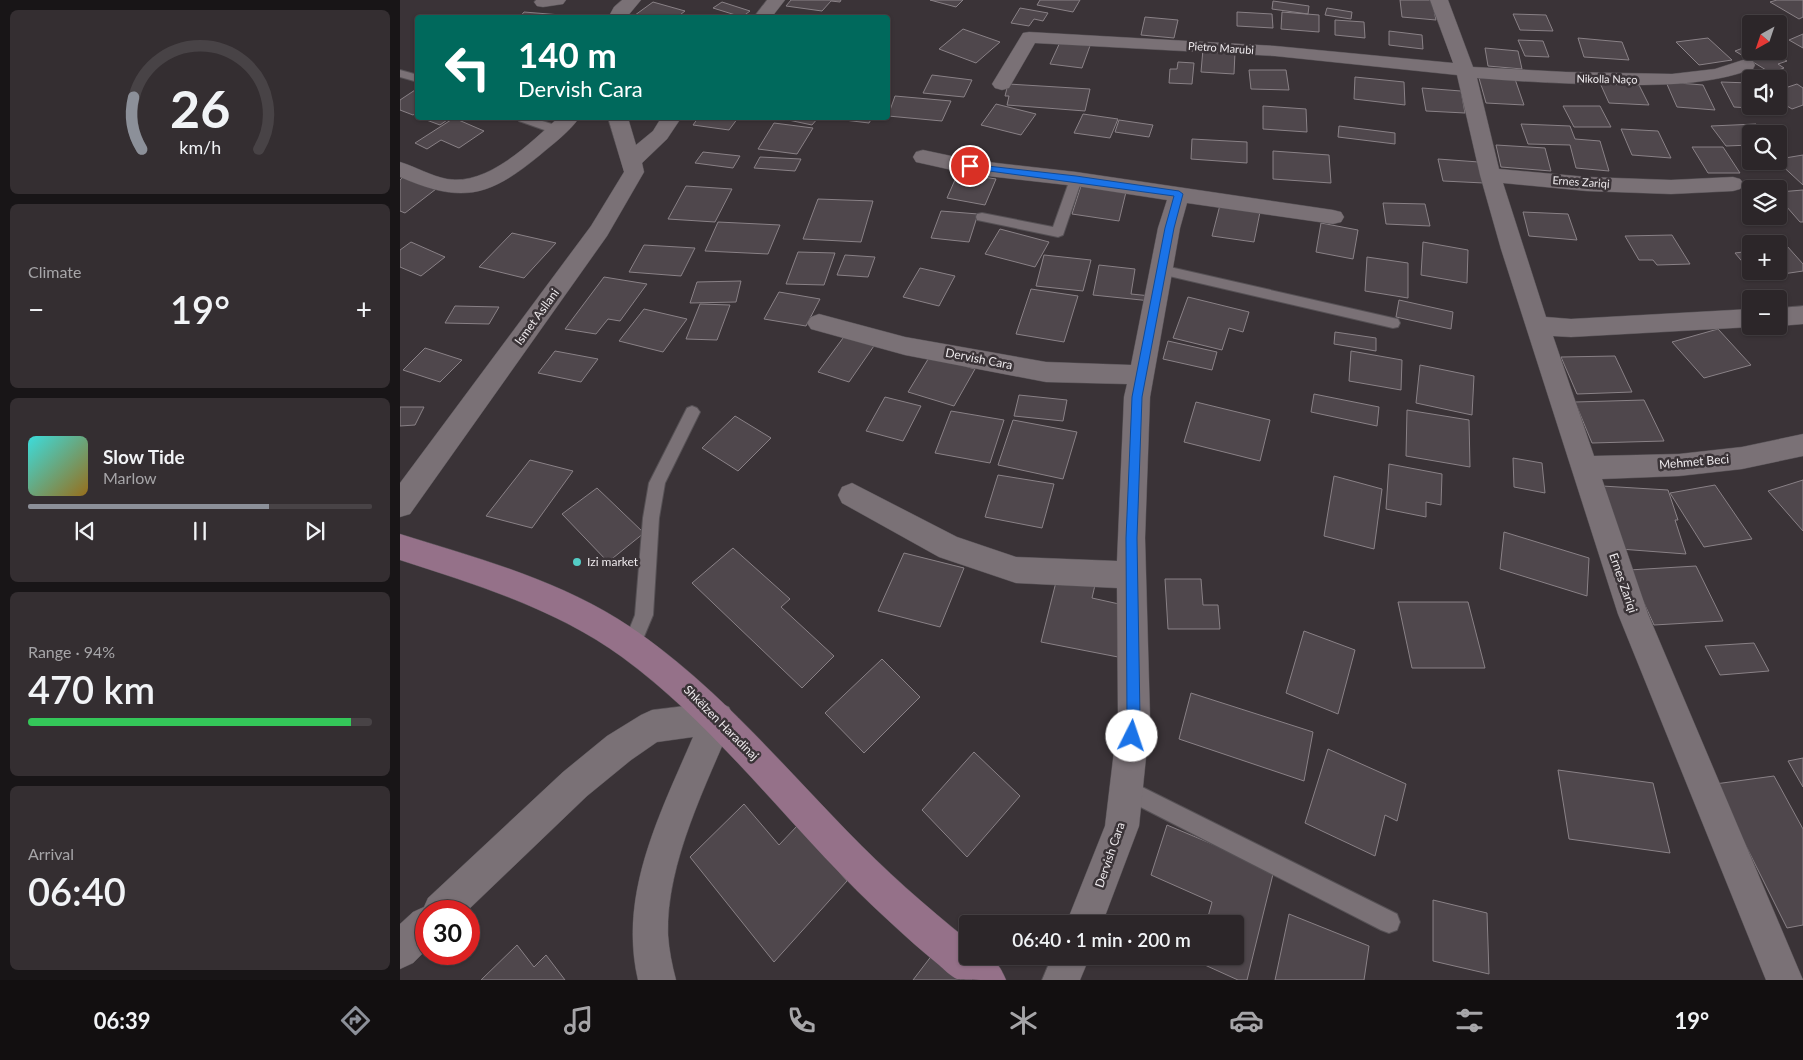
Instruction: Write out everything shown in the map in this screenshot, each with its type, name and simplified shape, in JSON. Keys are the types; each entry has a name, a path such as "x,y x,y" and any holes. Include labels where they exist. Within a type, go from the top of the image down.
{"street":[{"path":"618,15 632,0"},
{"path":"764,15 776,0"},
{"name":"Ernes Zariqi","path":"1439,0 1466,71 1490,175 1512,249 1633,614 1784,980"},
{"name":"Pietro Marubi","path":"1002,84 1029,37 1276,51 1466,71"},
{"name":"Nikolla Naço","path":"1466,71 1591,79 1702,79 1724,74 1746,65"},
{"name":"Ismet Asllani","path":"400,505 599,231 634,172 619,120"},
{"path":"631,161 660,135 670,120"},
{"path":"400,169 430,181 453,187 476,185 495,176 563,124"},
{"path":"923,158 1333,217"},
{"name":"Ernes Zariqi","path":"1490,175 1588,184 1671,187 1733,184"},
{"name":"Dervish Cara","path":"1087,915 1122,826 1134,718 1132,575 1137,397 1169,228 1179,194"},
{"path":"1787,316 1803,315"},
{"path":"1537,325 1571,328 1742,318"},
{"name":"Dervish Cara","path":"819,323 905,346 1046,372 1141,376"},
{"name":"Mehmet Beci","path":"1584,468 1679,465 1742,458 1803,445"},
{"path":"852,495 949,548 1016,570 1132,575"},
{"name":"Shkëlzen Haradinaj","path":"400,547 508,581 544,596 594,621 632,645 677,680 718,718 836,845 901,909 987,980"},
{"path":"453,900 575,784 619,748 652,726 718,718 667,846 654,890 650,928 657,980"},
{"path":"400,950 415,936"},
{"path":"1061,980 1067,965"}],"lane":[{"path":"400,73 415,78"},
{"path":"536,120 563,124"},
{"path":"982,218 1058,232 1076,179"},
{"path":"1161,270 1393,323"},
{"path":"632,645 644,615 651,518 657,483 692,412"},
{"path":"1126,789 1389,922"}],"building":[{"path":"791,0 841,0 840,2 831,1 822,11 786,6"},
{"path":"930,0 963,0 956,7"},
{"path":"1040,0 1080,0 1073,12 1037,5"},
{"path":"1400,0 1432,0 1436,20 1402,17"},
{"path":"1777,0 1803,0 1803,17 1799,19 1770,2"},
{"path":"1273,1 1309,6 1308,14 1272,9"},
{"path":"653,2 685,11 680,15 635,15"},
{"path":"722,2 750,11 745,15 736,15 713,8"},
{"path":"1020,8 1048,13 1043,21 1034,19 1029,26 1011,23"},
{"path":"1327,8 1352,12 1351,19 1325,15"},
{"path":"524,12 561,15 522,15"},
{"path":"1237,12 1272,14 1273,28 1237,26"},
{"path":"1282,12 1319,15 1319,32 1281,29"},
{"path":"1513,14 1546,15 1553,31 1520,30"},
{"path":"1145,17 1178,20 1174,38 1141,35"},
{"path":"1335,20 1364,22 1365,38 1335,35"},
{"path":"963,29 1000,42 976,63 939,49"},
{"path":"1389,31 1422,35 1423,49 1389,45"},
{"path":"1803,34 1803,48 1789,40"},
{"path":"1578,38 1622,42 1629,60 1584,57"},
{"path":"1708,38 1732,60 1699,65 1676,42"},
{"path":"1061,40 1091,43 1082,68 1050,64"},
{"path":"1518,40 1543,41 1549,57 1525,56"},
{"path":"1485,48 1518,51 1522,69 1488,66"},
{"path":"1742,48 1742,55 1735,51"},
{"path":"1203,49 1235,52 1234,74 1201,72"},
{"path":"1750,60 1787,61 1778,64 1784,68 1766,70"},
{"path":"1178,62 1194,63 1192,84 1169,83 1170,69 1177,69"},
{"path":"1249,70 1286,70 1289,90 1251,89"},
{"path":"932,75 972,80 964,97 923,93"},
{"path":"1355,77 1404,82 1405,105 1354,99"},
{"path":"1479,78 1515,79 1524,105 1486,103"},
{"path":"1666,82 1703,85 1715,110 1677,107"},
{"path":"1721,82 1742,83 1742,108 1734,107"},
{"path":"1600,83 1639,85 1649,105 1609,103"},
{"path":"1008,84 1090,89 1085,111 1007,105 1009,96 1005,96"},
{"path":"1797,84 1803,88 1803,105 1792,109 1787,106 1787,87"},
{"path":"1422,88 1461,91 1465,113 1426,111"},
{"path":"415,90 415,114 413,115 400,110 400,100"},
{"path":"895,96 951,101 942,121 890,116"},
{"path":"996,104 1036,114 1021,135 981,125"},
{"path":"1263,106 1306,109 1307,132 1263,129"},
{"path":"1563,106 1600,106 1611,127 1574,127"},
{"path":"1083,114 1118,119 1110,138 1074,133"},
{"path":"426,120 447,120 440,125"},
{"path":"451,120 459,120 484,131 459,148 441,140 427,149 415,143"},
{"path":"697,120 736,120 729,130 693,125"},
{"path":"788,120 816,120 812,125"},
{"path":"844,120 871,120 869,123"},
{"path":"1119,120 1153,125 1149,137 1115,132"},
{"path":"774,123 813,128 797,154 758,149"},
{"path":"1521,124 1570,126 1575,139 1600,141 1609,171 1576,168 1570,145 1528,144"},
{"path":"1756,124 1757,125 1742,125 1742,145 1726,146 1711,126"},
{"path":"1339,126 1395,133 1395,144 1338,137"},
{"path":"1621,129 1658,131 1671,158 1632,155"},
{"path":"1192,139 1247,142 1247,163 1191,159"},
{"path":"1496,145 1545,148 1551,171 1501,167"},
{"path":"1692,147 1723,147 1740,173 1708,173"},
{"path":"1273,151 1329,155 1331,183 1273,179"},
{"path":"703,152 740,156 733,168 695,163"},
{"path":"1803,155 1803,185 1787,170 1787,158"},
{"path":"760,157 801,159 795,171 754,168"},
{"path":"1438,159 1479,162 1484,183 1443,181"},
{"path":"958,173 996,179 985,205 947,198"},
{"path":"403,177 436,189 405,213 400,211 400,180"},
{"path":"686,186 732,189 715,222 668,219"},
{"path":"1081,186 1126,192 1119,221 1072,214"},
{"path":"1803,190 1803,222 1800,222 1787,207 1787,191"},
{"path":"818,199 873,201 861,242 803,239"},
{"path":"1383,203 1425,204 1430,226 1386,224"},
{"path":"1220,205 1260,212 1254,242 1212,236"},
{"path":"941,211 978,214 969,242 931,238"},
{"path":"1523,212 1568,214 1577,240 1529,236"},
{"path":"718,222 780,225 768,254 705,251"},
{"path":"1321,223 1358,230 1353,259 1316,252"},
{"path":"1000,229 1049,242 1035,267 985,254"},
{"path":"512,233 556,243 524,278 479,267"},
{"path":"1672,235 1690,264 1657,265 1653,260 1639,260 1625,236"},
{"path":"411,242 445,257 421,276 400,267 400,250"},
{"path":"1423,242 1468,250 1467,283 1421,275"},
{"path":"644,245 695,248 681,276 629,272"},
{"path":"1787,246 1803,264 1803,271 1787,273"},
{"path":"798,252 835,253 824,285 786,284"},
{"path":"1742,252 1742,261 1735,253"},
{"path":"845,255 875,257 868,277 837,275"},
{"path":"1044,255 1091,260 1083,291 1036,286"},
{"path":"1367,257 1408,263 1408,298 1365,291"},
{"path":"1099,265 1135,269 1131,294 1151,296 1151,301 1093,295"},
{"path":"920,268 955,276 939,306 903,297"},
{"path":"604,277 647,284 620,321 608,319 596,334 565,329"},
{"path":"741,281 736,302 690,303 697,282"},
{"path":"1031,289 1078,296 1064,342 1016,334"},
{"path":"779,292 820,299 806,326 764,319"},
{"path":"1188,297 1249,312 1243,332 1229,328 1222,350 1173,338"},
{"path":"1399,300 1453,312 1451,329 1396,317"},
{"path":"700,304 730,305 717,340 686,339"},
{"path":"455,306 499,307 489,324 445,323"},
{"path":"644,309 687,319 663,352 619,341"},
{"path":"1718,329 1751,365 1704,378 1672,342"},
{"path":"1335,332 1376,338 1376,351 1334,344"},
{"path":"846,334 876,343 849,382 818,372"},
{"path":"1168,341 1217,352 1212,370 1163,359"},
{"path":"425,348 462,360 440,382 403,370"},
{"path":"555,351 598,359 581,382 538,373"},
{"path":"1351,351 1402,360 1401,390 1349,381"},
{"path":"930,356 975,369 954,406 908,392"},
{"path":"1615,356 1632,392 1577,394 1561,357"},
{"path":"1420,365 1474,376 1472,415 1416,403"},
{"path":"1314,394 1379,407 1377,426 1311,412"},
{"path":"1019,395 1067,400 1063,421 1014,416"},
{"path":"885,397 921,406 903,441 866,431"},
{"path":"1644,400 1664,441 1592,443 1575,402"},
{"path":"1196,402 1270,420 1260,461 1184,442"},
{"path":"400,407 424,407 415,425 400,426"},
{"path":"1407,410 1469,420 1470,467 1406,456"},
{"path":"951,411 1004,420 990,463 935,453"},
{"path":"735,416 771,438 738,471 702,448"},
{"path":"1013,420 1077,432 1063,479 998,465"},
{"path":"1513,458 1542,463 1545,493 1514,487"},
{"path":"530,460 573,471 532,528 486,516"},
{"path":"1389,464 1442,474 1441,505 1426,502 1426,517 1386,509"},
{"path":"998,475 1054,484 1042,528 985,517"},
{"path":"1334,476 1382,489 1374,549 1324,536"},
{"path":"1803,480 1803,531 1768,491"},
{"path":"1715,485 1752,539 1704,547 1670,493"},
{"path":"1602,486 1668,490 1678,520 1675,520 1686,554 1620,549"},
{"path":"597,488 644,533 608,562 562,514"},
{"path":"1504,532 1589,558 1587,596 1500,569"},
{"path":"733,548 790,599 781,607 834,656 802,688 692,583"},
{"path":"904,553 964,568 940,627 878,611"},
{"path":"1696,566 1723,621 1654,625 1629,570"},
{"path":"1057,578 1095,585 1092,598 1128,606 1118,657 1041,642"},
{"path":"1165,579 1201,579 1203,605 1218,605 1220,629 1168,629"},
{"path":"1398,602 1468,602 1485,668 1412,668"},
{"path":"1304,631 1355,650 1338,714 1286,693"},
{"path":"1754,643 1769,671 1720,675 1705,646"},
{"path":"882,659 920,697 864,753 825,713"},
{"path":"1191,693 1313,732 1304,781 1179,739"},
{"path":"1328,749 1406,784 1397,821 1385,815 1375,856 1305,823"},
{"path":"974,752 1020,796 967,857 922,810"},
{"path":"1803,758 1803,787 1788,761"},
{"path":"1558,770 1653,783 1670,853 1569,839"},
{"path":"1774,776 1803,829 1803,925 1787,928 1715,784"},
{"path":"744,804 779,845 798,825 847,881 774,962 690,857"},
{"path":"1167,825 1274,870 1247,980 1238,980 1205,965 1244,965 1244,915 1208,915 1212,902 1151,875"},
{"path":"1433,900 1487,913 1489,974 1433,961"},
{"path":"1289,914 1369,946 1364,980 1275,980"},
{"path":"517,945 534,967 546,955 565,980 481,980"},
{"path":"939,946 972,980 913,980"}],"place":[{"name":"Izi market","path":"577,562"}],"route":[{"path":"970,166 1179,194 1169,228 1137,397 1132,538 1134,718 1132,736"}]}
